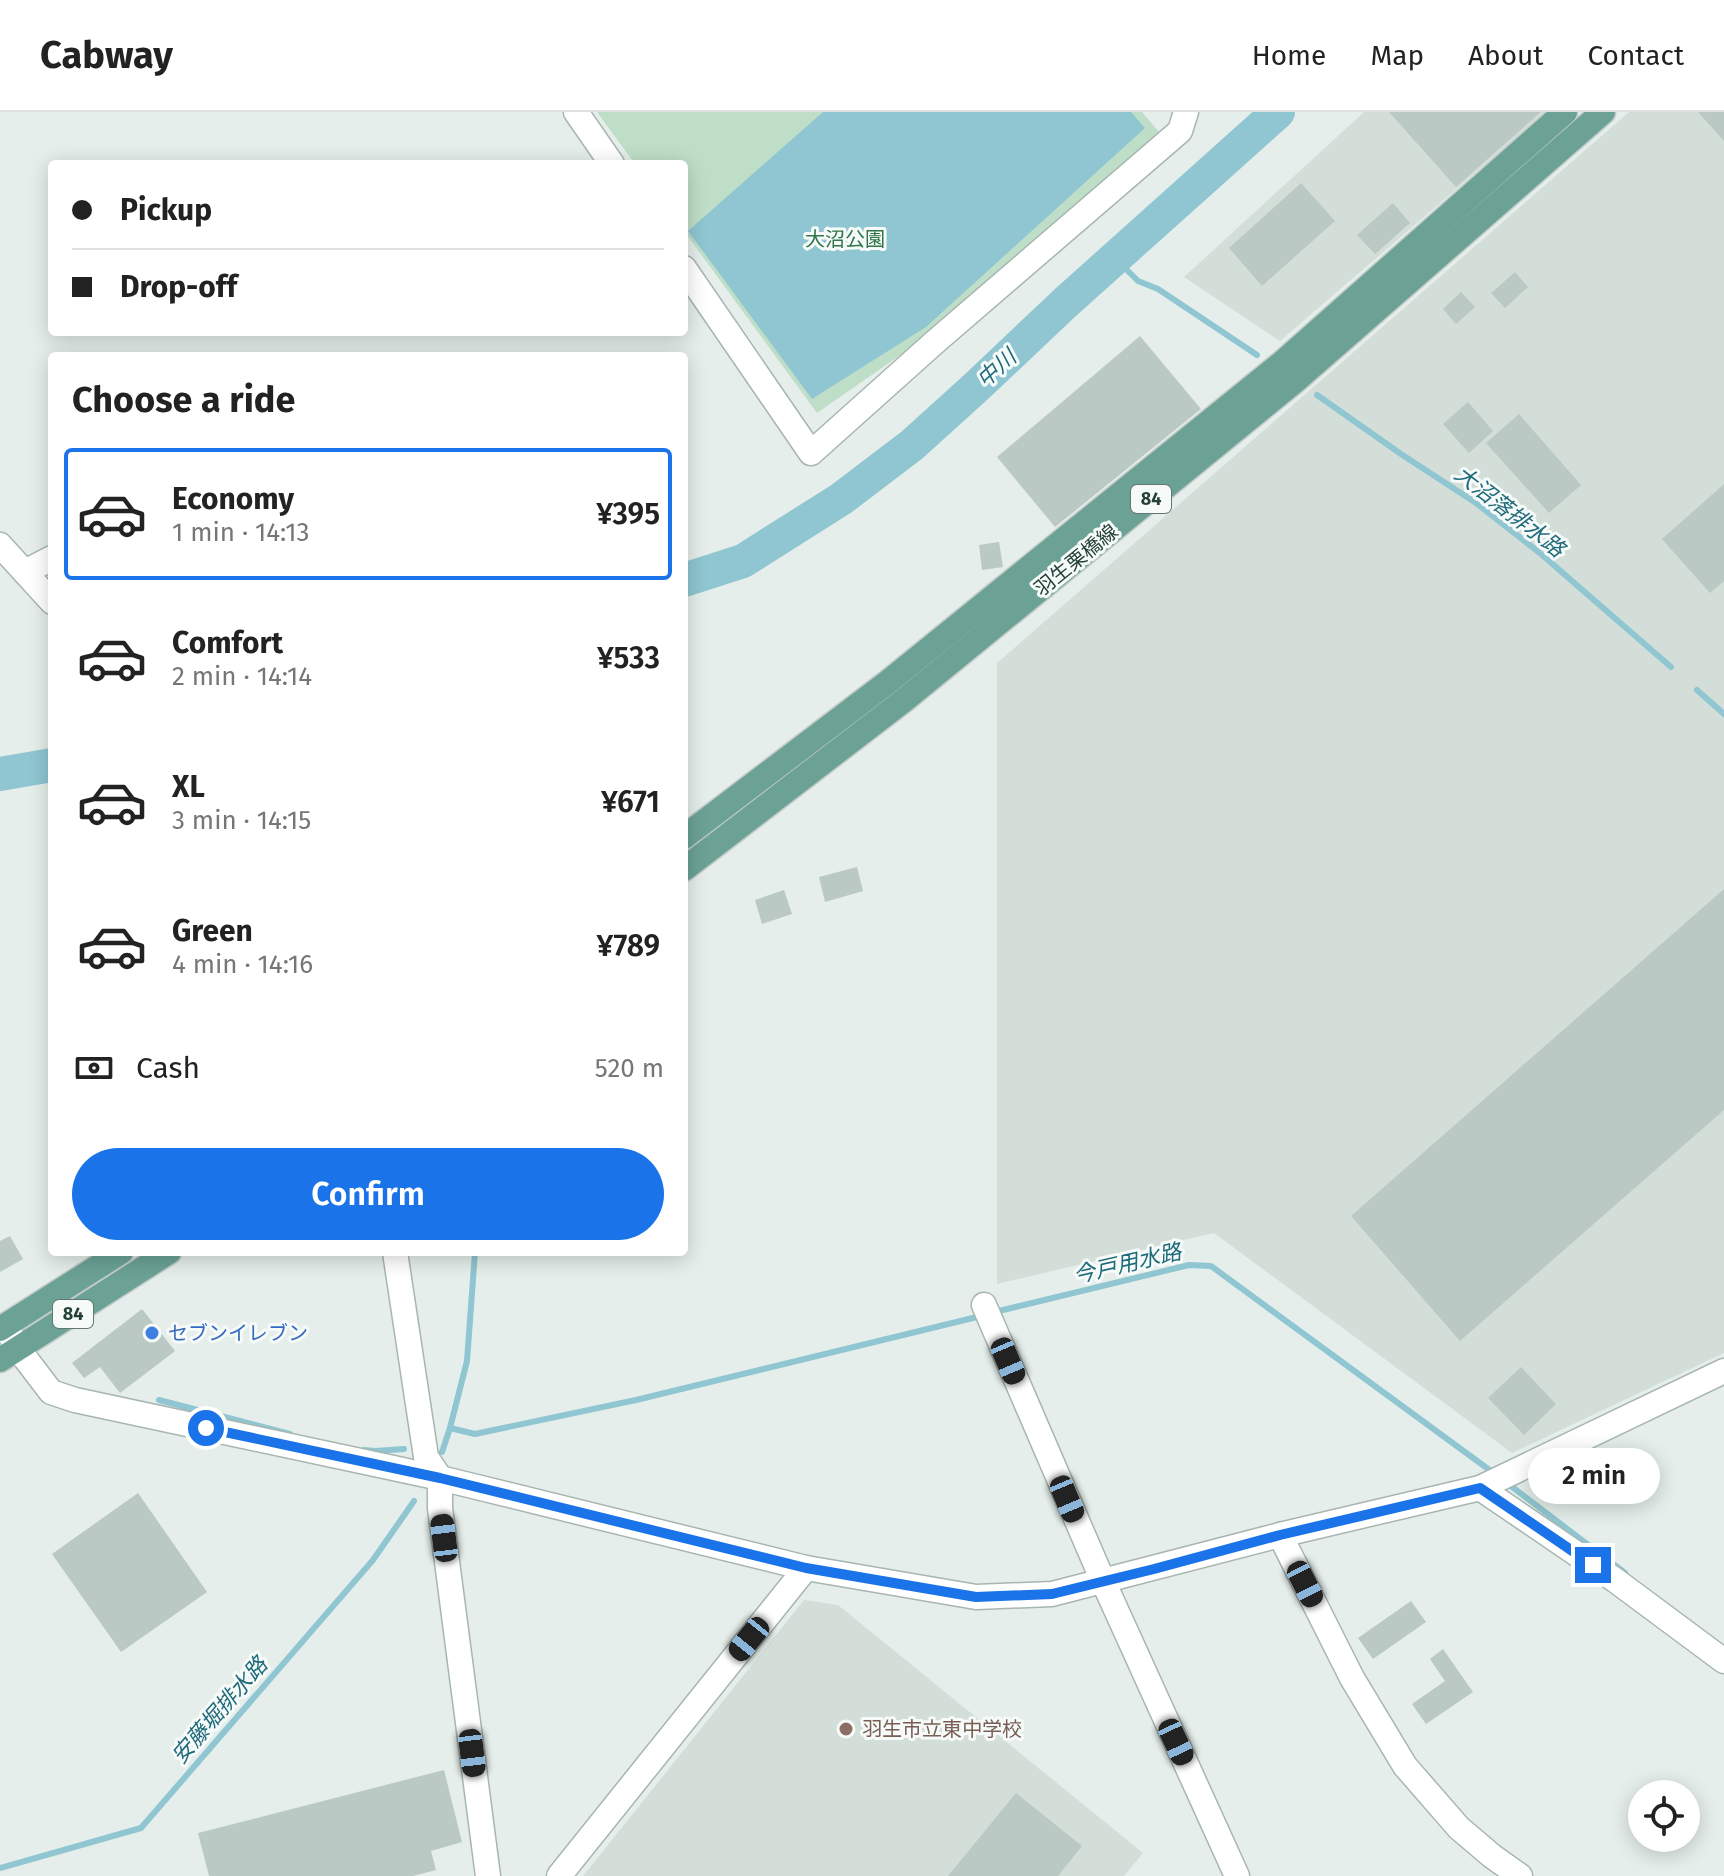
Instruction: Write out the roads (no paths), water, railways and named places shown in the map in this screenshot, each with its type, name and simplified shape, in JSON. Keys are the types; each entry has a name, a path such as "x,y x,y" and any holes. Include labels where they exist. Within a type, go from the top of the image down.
{"main road":[{"name":"羽生栗橋線","path":"688,834 888,682 1283,362 1565,112"},
{"name":"羽生栗橋線","path":"688,866 903,701 1295,381 1603,112"},
{"name":"84","path":"3,1328 115,1256"},
{"name":"84","path":"9,1355 163,1256"}],"street":[{"path":"576,112 609,160"},
{"path":"688,274 811,453 1180,131 1186,112"},
{"path":"0,545 48,598"},
{"path":"25,572 48,560"},
{"path":"396,1256 426,1457 440,1478 440,1508 488,1876"},
{"path":"984,1305 1103,1581 1237,1876"},
{"path":"3,1328 9,1355 51,1392 118,1410 440,1478 806,1568 976,1597 1052,1594 1280,1535 1480,1488 1724,1371"},
{"path":"1480,1488 1615,1580 1724,1661"},
{"path":"1280,1535 1352,1678 1405,1766 1459,1828 1520,1876"},
{"path":"559,1876 806,1568"}],"water":[{"name":"大沼公園","path":"823,112 1131,112 1145,128 926,327 812,399 688,231"}],"waterway":[{"name":"中川","path":"688,579 743,561 841,499 912,445 1278,112"},
{"name":"大沼落排水路","path":"1116,259 1138,281 1158,289 1257,355"},
{"name":"大沼落排水路","path":"1317,395 1476,503 1541,554 1671,667"},
{"name":"大沼落排水路","path":"1697,690 1724,714"},
{"name":"中川","path":"0,774 48,766"},
{"name":"安藤堀排水路","path":"442,1452 467,1361 475,1256"},
{"name":"今戸用水路","path":"995,1312 1189,1265 1211,1266 1495,1474"},
{"name":"今戸用水路","path":"450,1428 475,1434 636,1400 981,1316"},
{"name":"今戸用水路","path":"159,1400 290,1434"},
{"name":"今戸用水路","path":"364,1450 404,1449"},
{"name":"今戸用水路","path":"1507,1483 1625,1573"},
{"name":"安藤堀排水路","path":"0,1868 141,1828 373,1560 414,1501"}],"place":[{"name":"セブンイレブン","path":"152,1333"},
{"name":"羽生市立東中学校","path":"846,1729"}]}
